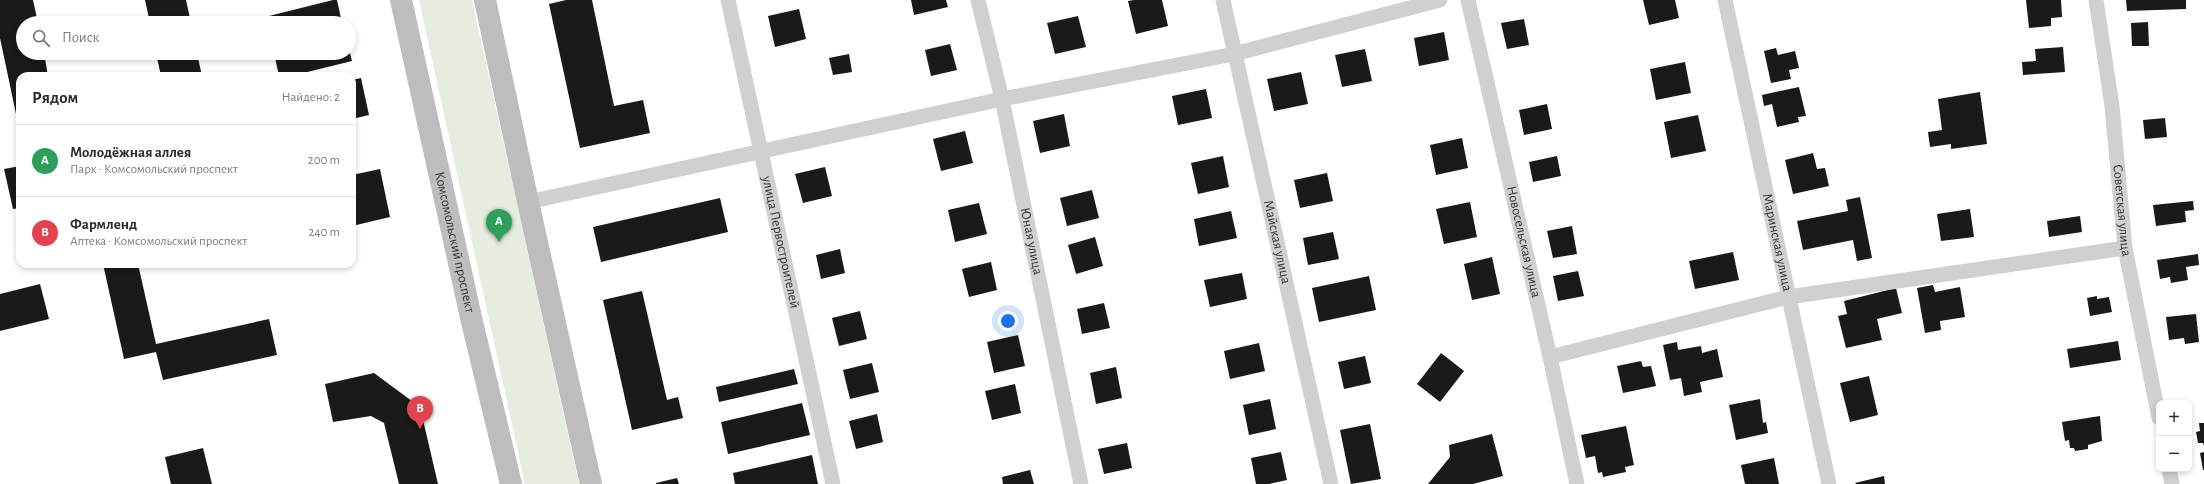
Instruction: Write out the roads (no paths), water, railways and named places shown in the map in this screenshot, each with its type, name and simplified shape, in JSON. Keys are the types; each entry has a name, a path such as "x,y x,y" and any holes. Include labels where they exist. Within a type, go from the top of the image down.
{"main road":[{"name":"Комсомольский проспект","path":"402,0 472,322 511,484"},
{"path":"485,0 528,202 591,484"}],"street":[{"name":"улица Первостроителей","path":"728,0 759,151 833,484"},
{"name":"Юная улица","path":"978,0 1002,99 1081,484"},
{"name":"Майская улица","path":"1223,0 1331,484"},
{"path":"528,202 1002,99 1234,54 1440,0"},
{"name":"Новосельская улица","path":"1468,0 1550,357 1577,484"},
{"name":"Маринская улица","path":"1725,0 1829,484"},
{"name":"Советская улица","path":"2096,0 2112,106 2125,248 2156,403"},
{"path":"1550,357 1788,297 2125,248"},
{"path":"2170,472 2172,484"}],"place":[{"name":"Молодёжная аллея","path":"499,242"},
{"name":"Фармленд","path":"420,429"}]}
